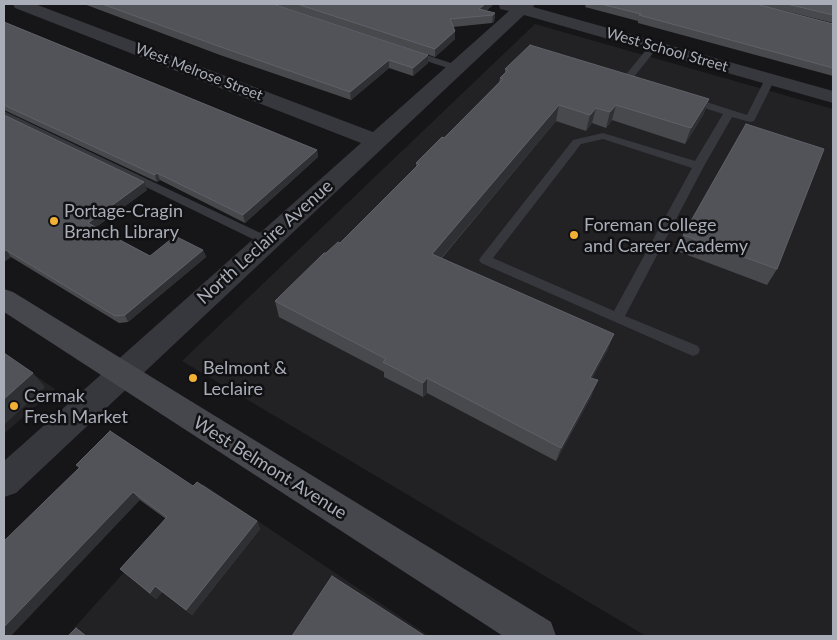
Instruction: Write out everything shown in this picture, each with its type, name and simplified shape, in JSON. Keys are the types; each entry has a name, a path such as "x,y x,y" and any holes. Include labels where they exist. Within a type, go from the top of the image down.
{"main road":[{"name":"West Belmont Avenue","path":"4,299 537,636"}],"street":[{"name":"West Melrose Street","path":"21,4 376,141"},
{"name":"West School Street","path":"500,4 524,7 833,97"},
{"name":"North Leclaire Avenue","path":"4,482 121,373 524,7"}],"lane":[{"path":"645,85 627,78 653,46"},
{"path":"398,49 457,68"},
{"path":"683,97 750,119 770,79"},
{"path":"618,318 698,166 729,113"},
{"path":"4,114 267,241"},
{"path":"693,350 485,260 576,142 603,136 698,166"}],"shaded area":[{"name":"Foreman College and Career Academy","path":"535,24 833,109 833,636 646,636 182,361"},
{"name":"Cermak Fresh Market","path":"4,354 55,389 4,434"},
{"path":"203,484 429,636 67,636"}],"building":[{"path":"102,4 273,4 428,55 413,68 389,60 350,92"},
{"path":"297,4 485,4 479,9 495,13 493,15 450,19 455,31 435,49"},
{"path":"601,4 756,4 833,24 833,68 639,15 641,14"},
{"path":"787,4 833,4 833,15"},
{"path":"4,22 317,150 243,215 157,173 155,175 4,105"},
{"path":"530,45 709,99 691,128 616,105 610,112 596,108 590,115 559,105 432,254 614,334 590,378 598,380 561,448 427,378 423,383 383,362 386,359 275,301 324,253 338,242 340,243 419,164 416,163 503,79 500,78 508,70 505,69"},
{"path":"4,115 144,182 88,223 150,256 175,236 203,250 125,315 115,316 6,250 4,251"},
{"path":"746,124 824,149 777,269 683,235"},
{"path":"4,353 33,373 4,399"},
{"path":"110,431 193,486 197,482 257,521 186,610 155,586 150,593 120,569 167,517 133,492 4,627 4,541 80,467 76,465"},
{"path":"332,576 425,636 292,636"},
{"path":"76,628 86,636 68,636"}],"place":[{"name":"Portage-Cragin Branch Library","path":"54,221"},
{"name":"Foreman College and Career Academy","path":"574,235"},
{"name":"Belmont & Leclaire","path":"193,378"},
{"name":"Cermak Fresh Market","path":"14,406"}]}
